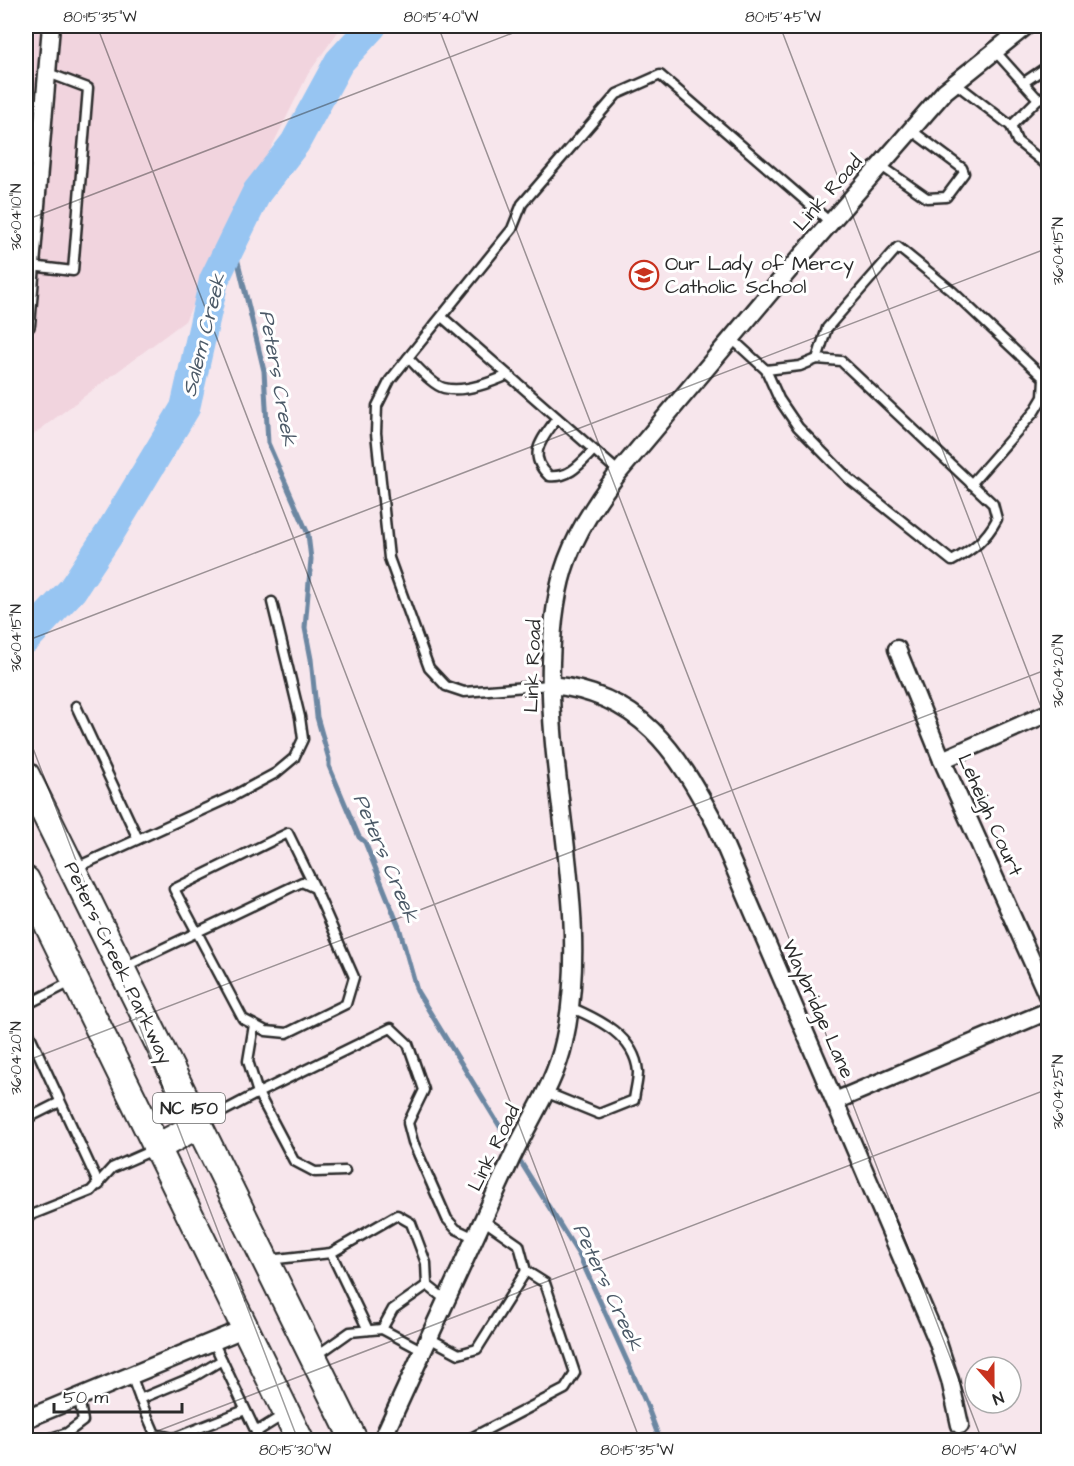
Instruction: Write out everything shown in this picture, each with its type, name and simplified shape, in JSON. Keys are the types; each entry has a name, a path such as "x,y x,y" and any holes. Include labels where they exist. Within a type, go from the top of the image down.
{"main road":[{"name":"Peters Creek Parkway","path":"26,775 354,1440"},
{"name":"NC 150","path":"26,882 243,1329 300,1440"},
{"path":"156,1148 198,1125"}],"street":[{"path":"26,326 51,26"},
{"name":"Link Road","path":"382,1440 483,1220 545,1092 564,1044 575,951 550,685 552,637 558,591 567,561 598,499 830,222 955,83 1026,26"},
{"name":"Leheigh Court","path":"897,649 942,760 1048,997"},
{"name":"Waybridge Lane","path":"550,685 589,691 617,702 638,718 686,769 716,825 937,1340 950,1380 960,1425"},
{"path":"942,760 1048,713"},
{"path":"835,1101 1048,1011"},
{"path":"26,1419 243,1329"}],"lane":[{"path":"994,50 1038,99"},
{"path":"1023,83 1048,66"},
{"path":"31,266 73,271 88,88 48,73"},
{"path":"550,685 464,692 446,686 429,668 389,558 376,433 376,406 390,380 512,229 522,204 617,94 660,75 830,222"},
{"path":"955,83 1011,126 1017,141 1048,166"},
{"path":"1011,126 1038,99 1048,96"},
{"path":"880,165 927,198 946,197 961,179 964,172 962,168 911,130"},
{"path":"817,359 827,328 898,247 952,291 1044,378 1042,397 1034,412 971,484"},
{"path":"442,317 619,472"},
{"path":"731,338 766,370 779,399 798,428 848,478 952,561 974,549 989,534 998,519 993,504 841,361 817,359 800,366 766,370"},
{"path":"408,358 442,387 462,388 491,382 508,375"},
{"path":"557,418 540,443 537,453 539,467 549,476 561,477 570,473 593,449"},
{"path":"72,869 236,795 276,773 294,758 303,739 273,602"},
{"path":"76,706 138,839"},
{"path":"288,833 315,888 354,977 346,1004 287,1033 266,1031 243,1019 199,931 174,889 288,833"},
{"path":"121,969 302,882 315,888"},
{"path":"26,1005 74,980"},
{"path":"545,1092 599,1114 634,1100 638,1072 633,1053 608,1024 570,1006"},
{"path":"254,1025 248,1060 258,1094 294,1161 315,1172 345,1171"},
{"path":"26,1028 99,1185"},
{"path":"198,1125 391,1029 408,1044 424,1090 408,1123 413,1142 447,1219 456,1229 475,1238"},
{"path":"26,1119 60,1102"},
{"path":"26,1215 91,1191 99,1185 112,1168 156,1148"},
{"path":"264,1260 331,1253 397,1215 411,1222 426,1263 427,1286"},
{"path":"467,1440 565,1389 575,1373 544,1282 526,1271 519,1245 483,1220"},
{"path":"331,1253 368,1330"},
{"path":"313,1358 350,1332 382,1329 459,1354 477,1349 526,1271"},
{"path":"427,1286 446,1300"},
{"path":"382,1329 393,1309 427,1286"},
{"path":"213,1341 258,1436 286,1413"},
{"path":"140,1399 195,1376 222,1360"},
{"path":"131,1375 155,1434 174,1439 245,1410"},
{"path":"45,1440 67,1433 83,1421 79,1397"}],"shaded area":[{"path":"26,26 342,26 308,74 185,321 26,440"}],"waterway":[{"name":"Salem Creek","path":"26,639 72,590 111,531 185,408 214,280 233,241 257,192 295,143 339,62 372,26"},
{"name":"Peters Creek","path":"233,241 264,371 268,443 308,534 311,559 305,628 311,659 317,717 329,766 359,837 365,842 399,927 417,991 513,1148"},
{"name":"Peters Creek","path":"517,1156 579,1255 646,1403 660,1440"}],"place":[{"name":"Our Lady of Mercy Catholic School","path":"644,275"}]}
